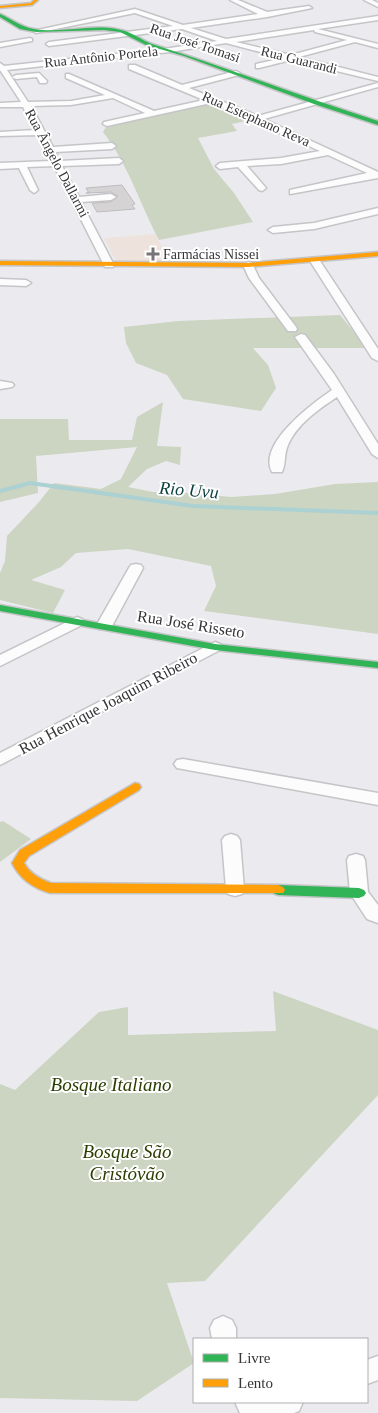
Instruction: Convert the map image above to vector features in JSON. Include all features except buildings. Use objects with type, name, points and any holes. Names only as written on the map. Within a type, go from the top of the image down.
[{"type":"street","points":[[233,0],[278,20]]},
{"type":"street","points":[[367,0],[377,5]]},
{"type":"street","points":[[0,6],[35,2]]},
{"type":"street","points":[[49,44],[268,16],[306,4]]},
{"type":"street","points":[[0,45],[135,11]]},
{"type":"street","name":"Rua Guarandi","points":[[135,11],[224,41],[378,78]]},
{"type":"street","name":"Rua José Tomasi","points":[[0,15],[33,36],[104,29],[129,34],[148,44],[378,123]]},
{"type":"street","points":[[346,15],[361,20]]},
{"type":"street","name":"Rua Antônio Portela","points":[[1,66],[170,50],[378,18]]},
{"type":"street","points":[[294,24],[378,46]]},
{"type":"street","points":[[259,66],[371,37]]},
{"type":"street","name":"Rua Ângelo Dallarmi","points":[[1,66],[26,104],[40,132],[49,141],[50,150],[108,265]]},
{"type":"street","name":"Rua Estephano Reva","points":[[132,67],[184,87],[367,170],[378,172]]},
{"type":"street","points":[[184,87],[236,73]]},
{"type":"street","points":[[8,77],[38,75],[43,81]]},
{"type":"street","points":[[69,76],[154,114]]},
{"type":"street","points":[[257,119],[378,85]]},
{"type":"street","points":[[0,106],[71,103],[113,96]]},
{"type":"street","points":[[107,124],[212,100]]},
{"type":"street","points":[[0,134],[40,132]]},
{"type":"street","points":[[50,150],[112,146]]},
{"type":"street","points":[[220,166],[281,161],[330,152]]},
{"type":"street","points":[[0,166],[119,161]]},
{"type":"street","points":[[22,165],[34,190]]},
{"type":"street","points":[[240,165],[262,188]]},
{"type":"street","points":[[293,192],[378,172]]},
{"type":"street","points":[[76,200],[108,193],[117,207]]},
{"type":"street","points":[[273,230],[321,225],[378,211]]},
{"type":"street","points":[[0,263],[248,265],[315,261],[378,254]]},
{"type":"street","points":[[315,261],[378,358]]},
{"type":"street","points":[[248,265],[254,278],[338,391],[378,454]]},
{"type":"street","points":[[0,282],[26,283]]},
{"type":"street","points":[[277,470],[276,461],[282,442],[300,420],[315,406],[338,391]]},
{"type":"street","points":[[104,626],[136,568]]},
{"type":"street","name":"Rua José Risseto","points":[[0,608],[215,647],[378,665]]},
{"type":"street","points":[[0,661],[77,622]]},
{"type":"street","name":"Rua Henrique Joaquim Ribeiro","points":[[0,760],[215,647]]},
{"type":"street","points":[[183,764],[378,799]]},
{"type":"street","points":[[135,787],[24,853],[18,863],[21,873],[30,880],[50,888],[235,889],[359,893]]},
{"type":"street","points":[[231,840],[235,889]]},
{"type":"street","points":[[356,860],[359,893],[374,914],[378,916]]},
{"type":"street","points":[[265,1413],[288,1403]]},
{"type":"shaded area","points":[[155,234],[170,261],[116,261],[104,238]]},
{"type":"green space","points":[[209,101],[251,120],[232,124],[237,131],[198,138],[214,169],[234,193],[253,222],[159,240],[120,157],[103,132],[107,125]]},
{"type":"green space","points":[[340,315],[367,348],[253,348],[268,365],[276,388],[261,411],[183,399],[167,375],[136,363],[126,343],[124,327],[178,321]]},
{"type":"green space","points":[[163,402],[157,446],[181,447],[180,465],[166,461],[147,469],[128,487],[153,492],[231,497],[275,494],[335,484],[378,482],[378,634],[204,611],[216,586],[211,566],[128,549],[76,553],[61,567],[31,580],[65,590],[53,613],[0,600],[0,573],[5,561],[7,536],[54,483],[101,489],[121,479],[137,447],[36,456],[38,493],[0,502],[0,419],[68,419],[69,440],[132,440],[137,417]]},
{"type":"green space","points":[[3,821],[31,839],[0,862],[0,822]]},
{"type":"green space","name":"Bosque São Cristóvão","points":[[273,991],[378,1030],[378,1095],[205,1281],[167,1283],[193,1364],[137,1401],[0,1398],[0,1084],[15,1090],[99,1012],[128,1007],[128,1035],[276,1031]]},
{"type":"waterway","name":"Rio Uvu","points":[[0,491],[30,483],[193,506],[378,513]]},
{"type":"traffic: fast","points":[[0,15],[22,28],[36,31],[104,29],[121,31],[148,44],[186,55],[316,103],[378,123]]},
{"type":"traffic: fast","points":[[0,608],[215,647],[378,665]]},
{"type":"traffic: fast","points":[[278,890],[359,893]]},
{"type":"traffic: slow","points":[[0,7],[32,4],[36,0]]},
{"type":"traffic: slow","points":[[0,263],[248,265],[378,254]]},
{"type":"traffic: slow","points":[[135,787],[24,853],[18,863],[21,868],[31,879],[50,888],[278,890]]},
{"type":"place","name":"Farmácias Nissei","points":[[153,254]]},
{"type":"park label","name":"Bosque Italiano","points":[[111,1084]]}]
